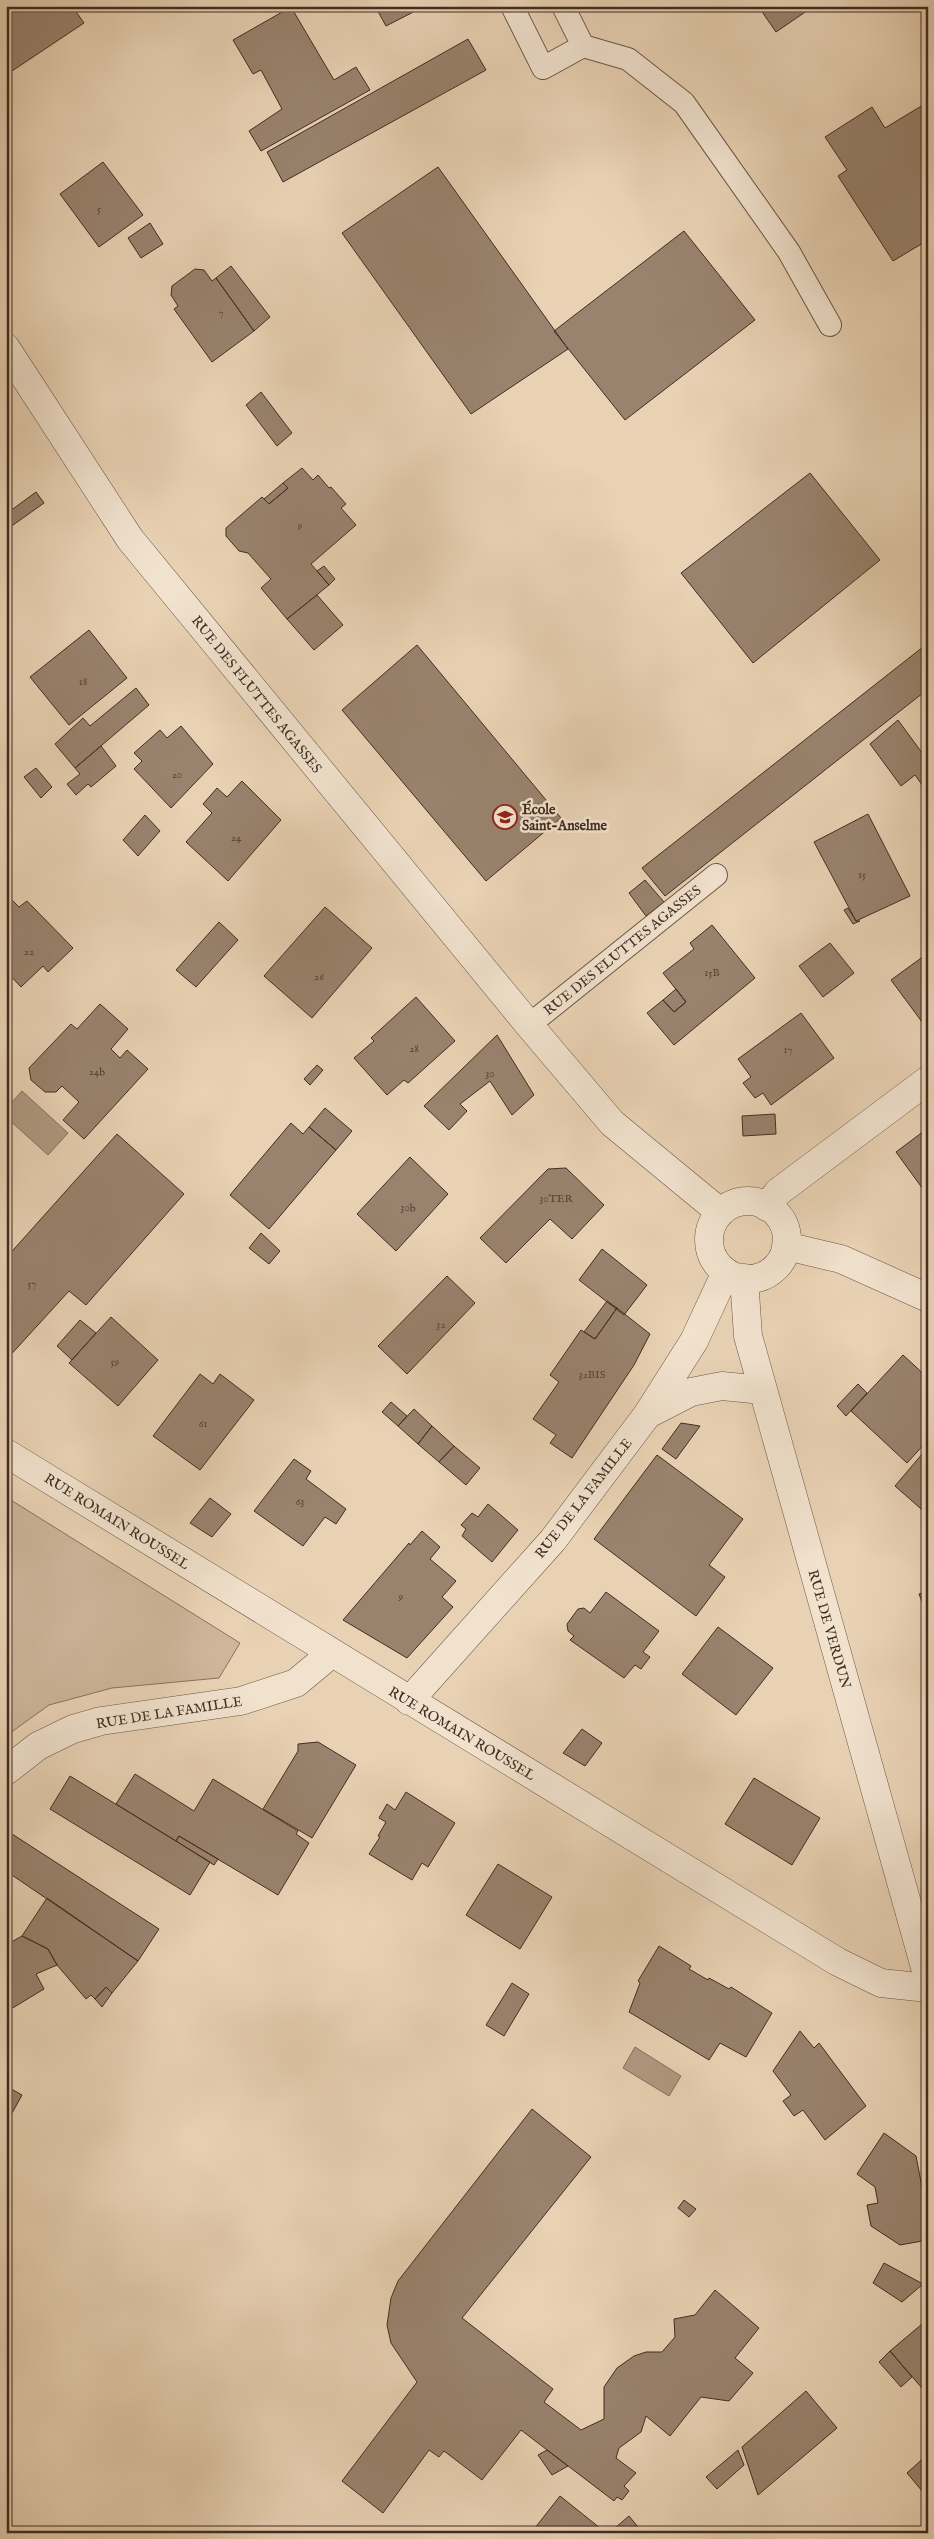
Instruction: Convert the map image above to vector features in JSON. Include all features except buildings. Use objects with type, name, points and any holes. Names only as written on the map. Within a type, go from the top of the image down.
[{"type":"street","name":"RUE DES FLUTTES AGASSES","points":[[6,348],[130,539],[529,1025],[612,1123],[720,1212]]},
{"type":"street","points":[[767,1207],[778,1192],[928,1080]]},
{"type":"street","points":[[751,1201],[767,1207],[774,1211],[782,1222],[786,1234],[786,1246],[782,1259],[763,1276],[735,1275],[711,1252],[709,1239],[711,1226],[720,1212],[738,1202],[751,1201]]},
{"type":"street","points":[[786,1246],[841,1259],[928,1298]]},
{"type":"street","name":"RUE DE VERDUN","points":[[735,1275],[748,1336],[928,1978]]},
{"type":"street","name":"RUE DE LA FAMILLE","points":[[409,1701],[553,1540],[647,1414],[735,1275]]},
{"type":"street","points":[[647,1414],[691,1392],[722,1386],[763,1390]]},
{"type":"street","name":"RUE ROMAIN ROUSSEL","points":[[6,1453],[838,1962],[881,1983],[928,1988]]},
{"type":"street","name":"RUE DE LA FAMILLE","points":[[6,1771],[38,1746],[73,1729],[100,1721],[241,1701],[296,1683],[332,1653]]},
{"type":"lane","points":[[512,6],[543,68],[584,46],[628,58],[684,104],[789,252],[830,325]]},
{"type":"lane","points":[[562,6],[584,46]]},
{"type":"lane","name":"RUE DES FLUTTES AGASSES","points":[[529,1025],[716,875]]},
{"type":"shaded area","points":[[22,1091],[68,1133],[48,1155],[6,1117],[6,1109]]},
{"type":"shaded area","points":[[6,1497],[240,1643],[219,1678],[112,1688],[49,1705],[6,1736]]},
{"type":"shaded area","points":[[635,2047],[681,2076],[669,2096],[623,2068]]},
{"type":"place","name":"École Saint-Anselme","points":[[505,817]]}]
